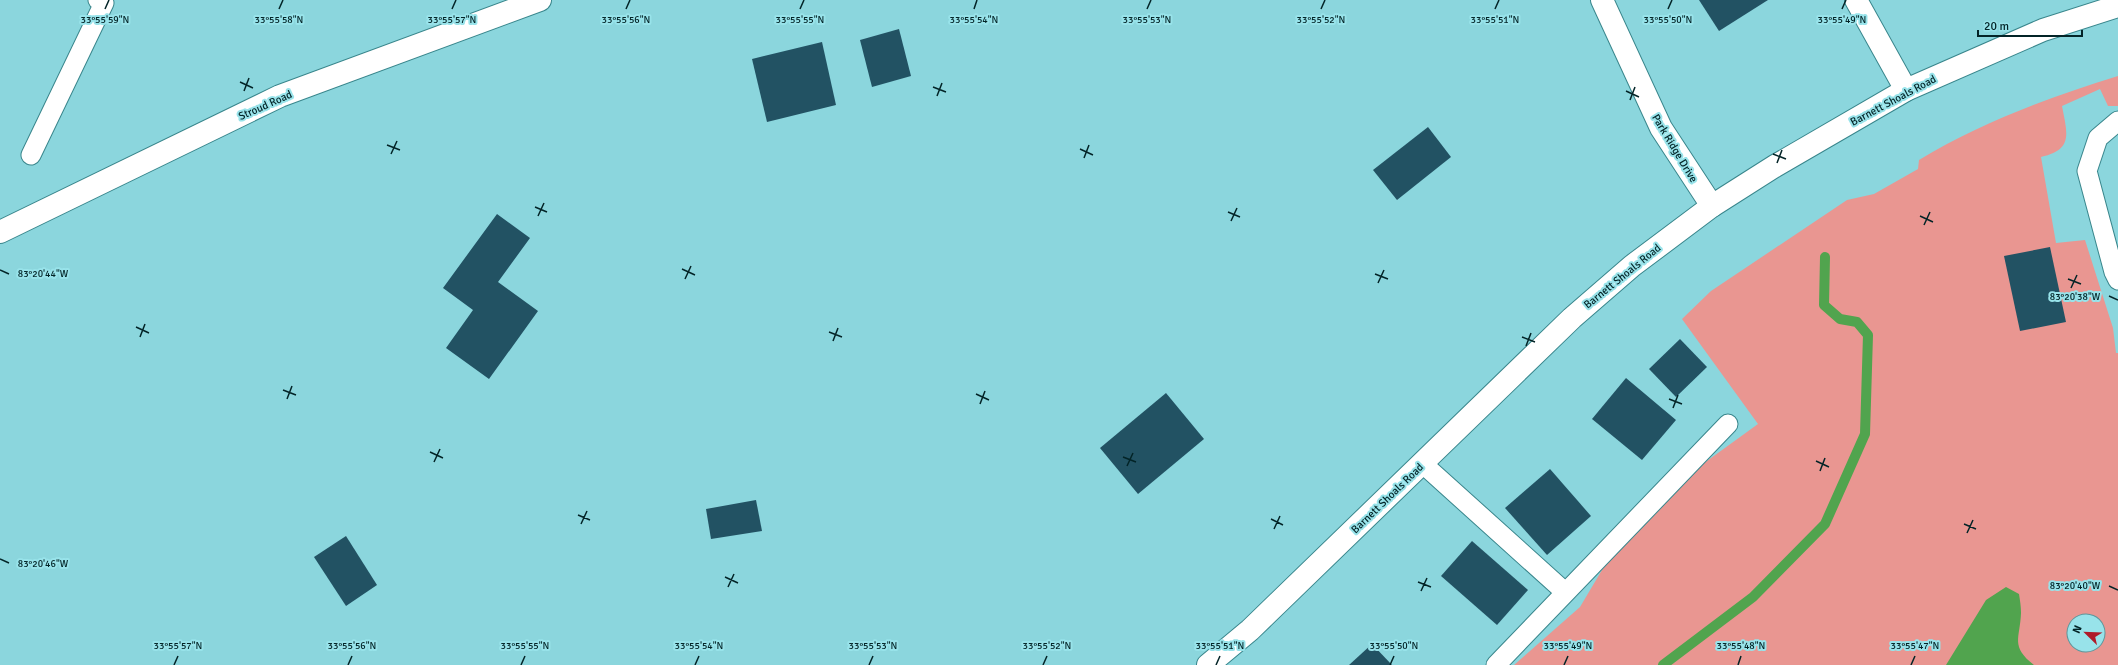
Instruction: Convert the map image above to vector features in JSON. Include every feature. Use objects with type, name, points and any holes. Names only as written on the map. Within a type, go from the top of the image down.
[{"type":"main road","name":"Stroud Road","points":[[0,232],[280,96],[540,0]]},
{"type":"main road","name":"Park Ridge Drive","points":[[1602,0],[1661,128],[1712,206]]},
{"type":"main road","points":[[1856,0],[1906,90]]},
{"type":"main road","name":"Barnett Shoals Road","points":[[1208,665],[1250,630],[1572,318],[1632,266],[1712,206],[1775,166],[1906,90],[2043,30],[2118,6]]},
{"type":"lane","points":[[32,155],[104,3],[98,0]]},
{"type":"lane","points":[[2118,121],[2098,138],[2087,170],[2114,272],[2118,280]]},
{"type":"lane","points":[[1496,665],[1728,424]]},
{"type":"lane","points":[[1423,464],[1565,592]]},
{"type":"shaded area","points":[[2118,76],[2118,106],[2108,106],[2100,89],[2062,106],[2066,139],[2059,150],[2041,157],[2056,243],[2085,240],[2113,328],[2116,353],[2118,353],[2118,665],[1514,665],[1580,607],[1622,540],[1700,466],[1758,424],[1682,319],[1711,291],[1847,200],[1874,194],[1918,169],[1919,160],[1942,147],[1966,134],[2041,102]]},
{"type":"shaded area","points":[[2006,587],[2019,594],[2021,613],[2018,636],[2019,647],[2022,653],[2034,665],[1946,665],[1986,600]]},
{"type":"building","points":[[1699,0],[1768,0],[1719,31]]},
{"type":"building","points":[[899,29],[911,76],[872,87],[860,40]]},
{"type":"building","points":[[822,42],[836,105],[767,122],[752,59]]},
{"type":"building","points":[[1428,127],[1451,157],[1397,200],[1373,170]]},
{"type":"building","points":[[497,214],[530,238],[498,282],[538,311],[489,379],[446,348],[473,310],[443,288]]},
{"type":"building","points":[[2050,247],[2066,322],[2020,331],[2004,256]]},
{"type":"building","points":[[1680,339],[1707,367],[1676,397],[1649,369]]},
{"type":"building","points":[[1626,378],[1676,420],[1642,460],[1592,419]]},
{"type":"building","points":[[1166,393],[1204,439],[1138,494],[1100,448]]},
{"type":"building","points":[[1550,469],[1591,516],[1547,555],[1505,508]]},
{"type":"building","points":[[756,500],[762,531],[711,539],[706,509]]},
{"type":"building","points":[[346,536],[377,585],[346,606],[314,557]]},
{"type":"building","points":[[1472,541],[1528,590],[1497,625],[1441,576]]},
{"type":"building","points":[[1372,644],[1392,665],[1349,665]]},
{"type":"waterway","points":[[1663,665],[1753,597],[1825,524],[1865,434],[1868,335],[1857,322],[1840,319],[1824,305],[1825,257]]}]
